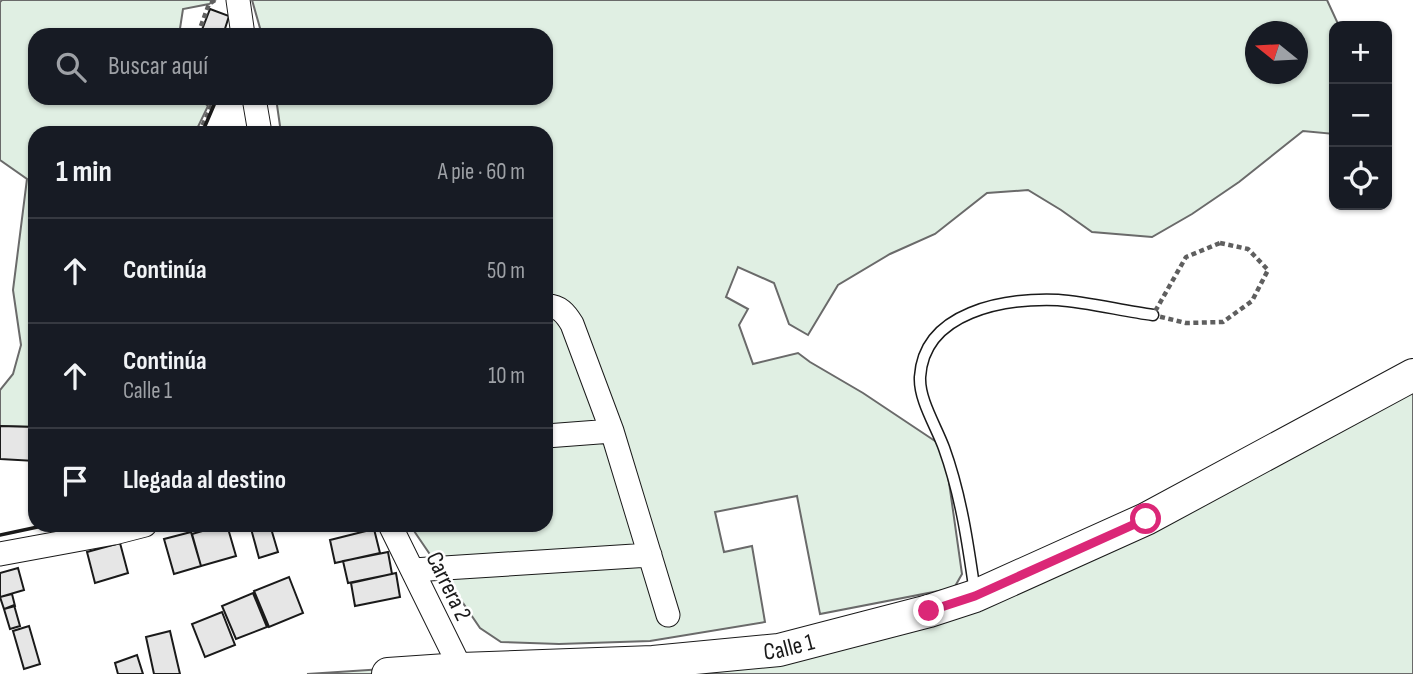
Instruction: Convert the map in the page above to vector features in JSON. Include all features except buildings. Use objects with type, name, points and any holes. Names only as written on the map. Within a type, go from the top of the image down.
[{"type":"main road","name":"Calle 1","points":[[388,674],[653,662],[779,650],[929,611],[975,596],[1146,519],[1413,376]]},
{"type":"street","points":[[238,0],[242,28]]},
{"type":"street","points":[[255,105],[259,126]]},
{"type":"street","points":[[553,307],[565,312],[572,324],[612,431],[668,615]]},
{"type":"street","points":[[553,435],[612,431]]},
{"type":"street","points":[[0,555],[118,532]]},
{"type":"street","name":"Carrera 2","points":[[394,532],[461,669]]},
{"type":"street","points":[[413,570],[649,555]]},
{"type":"lane","points":[[975,596],[965,521],[944,447],[927,409],[920,379],[925,352],[947,325],[980,309],[1021,300],[1060,300],[1153,316]]},
{"type":"path","points":[[200,28],[209,4],[216,0]]},
{"type":"path","points":[[202,126],[212,105]]},
{"type":"path","points":[[1220,243],[1248,249],[1268,270],[1252,301],[1223,322],[1185,323],[1153,316],[1186,257],[1220,243]]},
{"type":"green space","points":[[215,0],[209,4],[183,9],[180,28],[28,28],[28,105],[208,106],[198,126],[28,126],[28,427],[0,426],[0,390],[13,374],[21,345],[13,290],[27,179],[0,160],[0,2]]},
{"type":"green space","points":[[252,0],[1327,0],[1337,21],[1329,21],[1329,134],[1303,131],[1239,182],[1152,237],[1092,232],[1028,190],[987,193],[935,234],[890,254],[838,285],[808,335],[789,324],[774,283],[738,267],[726,297],[748,309],[739,325],[753,364],[798,353],[944,447],[962,574],[954,588],[820,614],[797,496],[715,512],[724,552],[752,546],[765,622],[650,641],[559,644],[501,642],[480,628],[415,532],[553,532],[553,126],[280,126],[277,105],[553,105],[553,28],[260,28]]},
{"type":"green space","points":[[1413,374],[1413,674],[307,674],[461,664],[651,661],[924,610]]},
{"type":"wall","points":[[205,126],[214,105]]},
{"type":"wall","points":[[0,535],[28,529]]},
{"type":"route","points":[[929,611],[975,596],[1146,519]]}]
